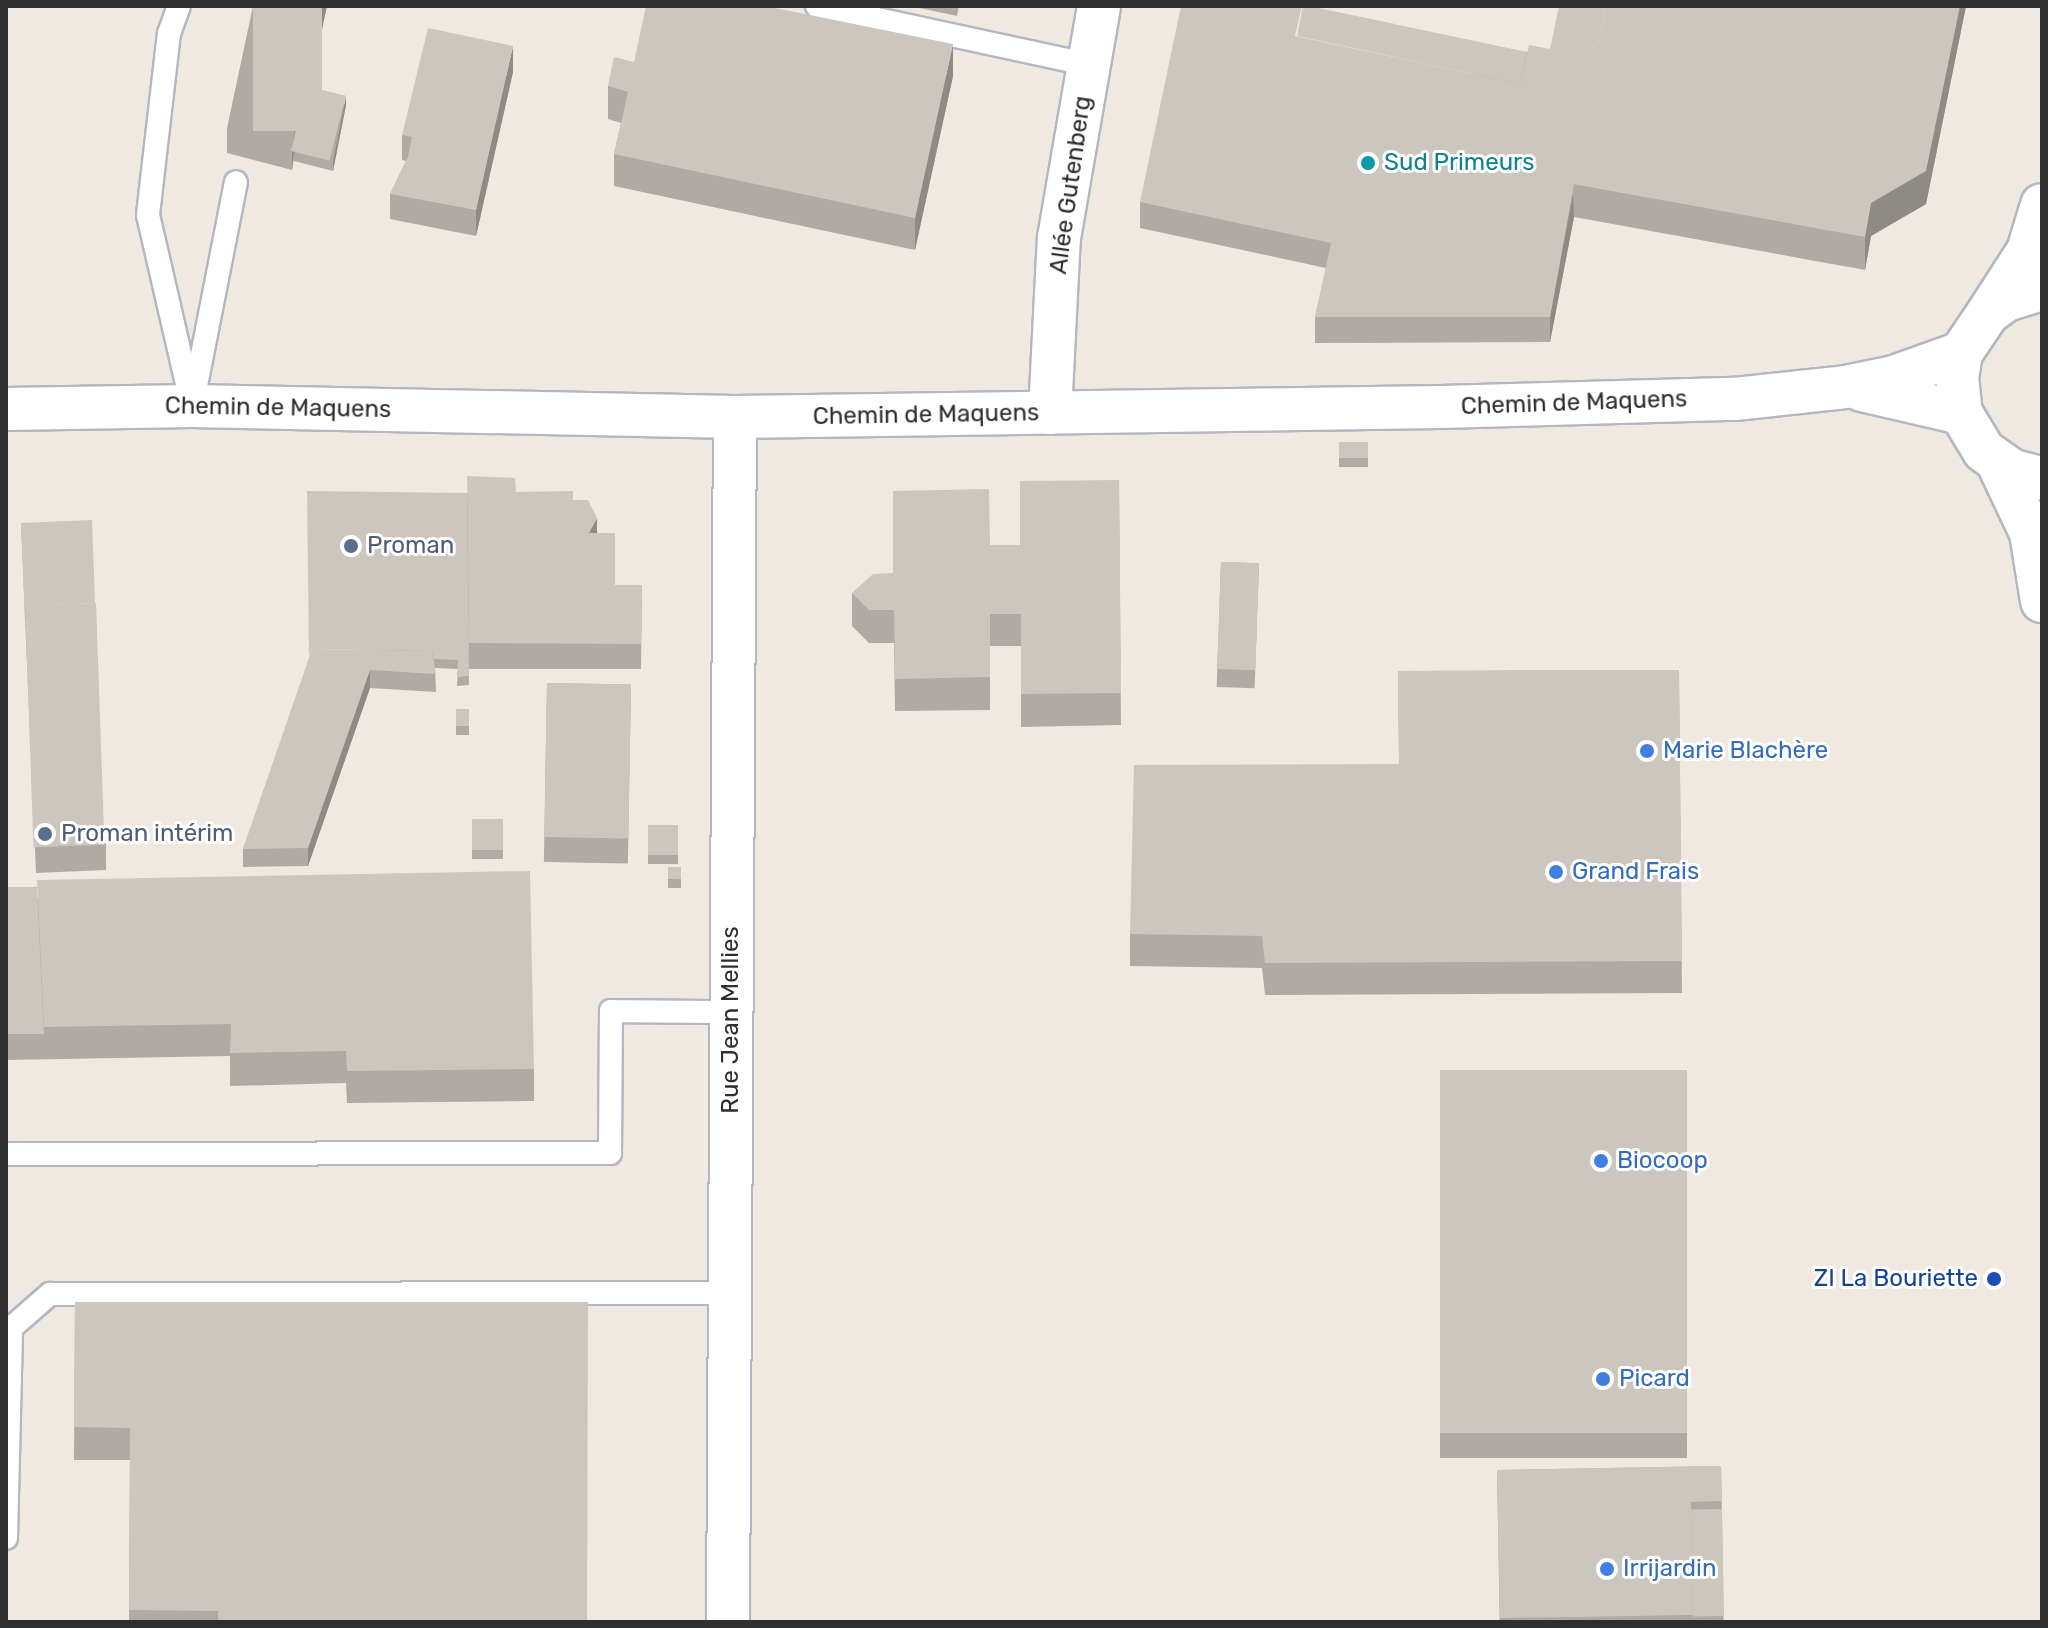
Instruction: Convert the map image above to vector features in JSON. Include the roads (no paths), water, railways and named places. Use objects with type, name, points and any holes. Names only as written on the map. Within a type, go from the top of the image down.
[{"type":"street","name":"Allée Gutenberg","points":[[1050,413],[1059,238],[1099,6]]},
{"type":"street","points":[[2042,205],[2028,251],[1961,353],[1957,377],[1961,413],[1971,433],[1997,461],[2031,533],[2042,601]]},
{"type":"street","points":[[1988,313],[2006,300],[2042,289]]},
{"type":"street","name":"Chemin de Maquens","points":[[6,409],[192,406],[735,417],[1735,399],[1845,387],[1894,377],[1961,353]]},
{"type":"street","name":"Chemin de Maquens","points":[[1845,387],[1961,413]]},
{"type":"street","name":"Rue Jean Mellies","points":[[728,1622],[735,417]]},
{"type":"street","points":[[1997,461],[2042,478]]},
{"type":"lane","points":[[179,6],[169,33],[148,215],[192,406]]},
{"type":"lane","points":[[817,6],[1089,65]]},
{"type":"lane","points":[[192,406],[236,182]]},
{"type":"lane","points":[[6,1154],[610,1153],[611,1011],[731,1012]]},
{"type":"lane","points":[[6,1538],[11,1328],[50,1294],[730,1293]]},
{"type":"place","name":"Sud Primeurs","points":[[1368,163]]},
{"type":"place","name":"Proman","points":[[351,546]]},
{"type":"place","name":"Marie Blachère","points":[[1647,751]]},
{"type":"place","name":"Proman intérim","points":[[45,834]]},
{"type":"place","name":"Grand Frais","points":[[1556,872]]},
{"type":"place","name":"Biocoop","points":[[1601,1161]]},
{"type":"place","name":"ZI La Bouriette","points":[[1994,1279]]},
{"type":"place","name":"Picard","points":[[1603,1379]]},
{"type":"place","name":"Irrijardin","points":[[1607,1569]]}]
